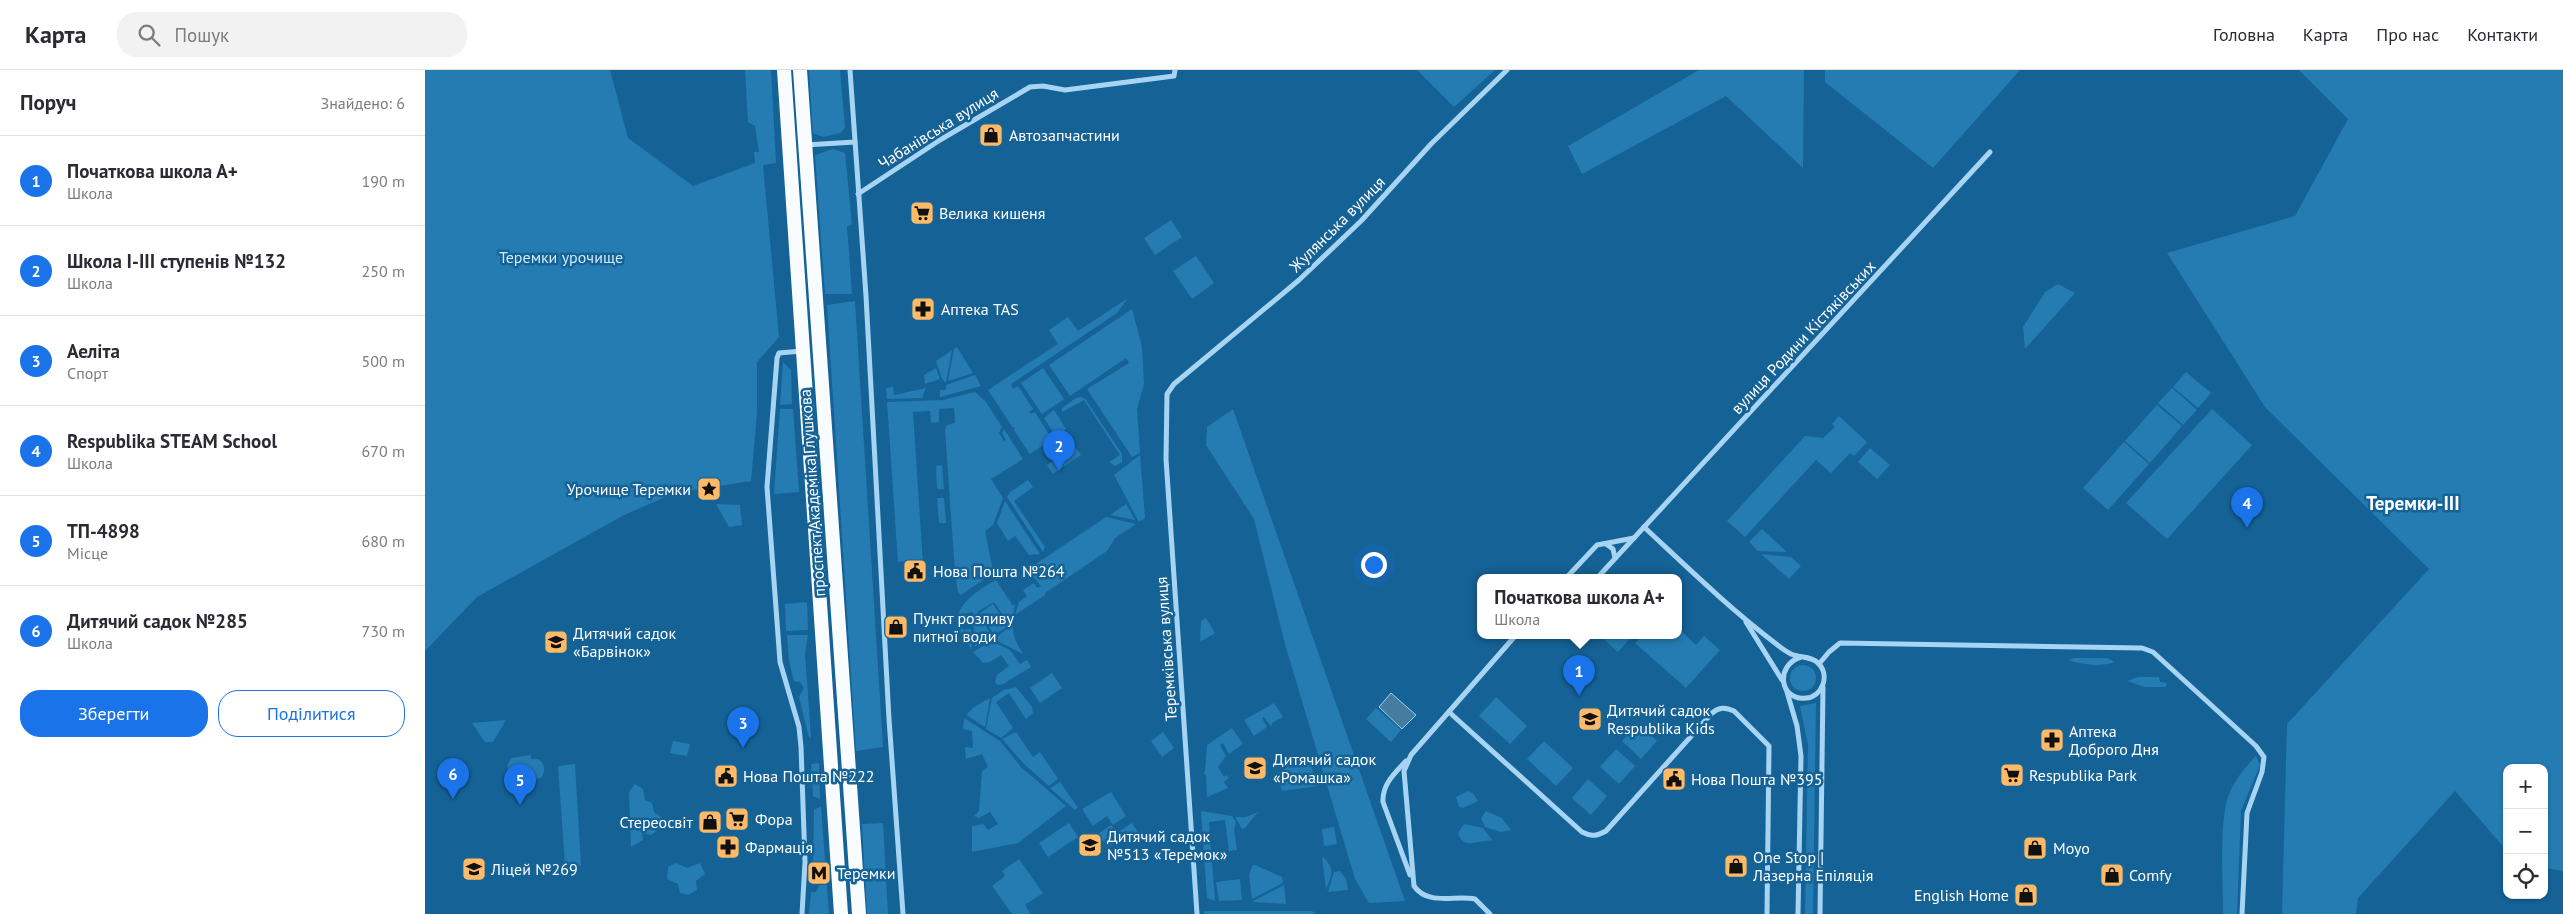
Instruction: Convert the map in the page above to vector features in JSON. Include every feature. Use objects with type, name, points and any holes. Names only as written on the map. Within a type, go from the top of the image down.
[{"type":"highway","name":"проспект Академіка Глушкова","points":[[784,70],[841,914]]},
{"type":"highway","name":"проспект Академіка Глушкова","points":[[800,70],[859,914]]},
{"type":"street","points":[[850,70],[868,323],[888,707],[903,914]]},
{"type":"street","name":"Чабанівська вулиця","points":[[858,194],[940,140],[1030,87],[1043,86],[1065,90],[1174,76],[1175,70]]},
{"type":"street","name":"Жулянська вулиця","points":[[1174,384],[1299,280],[1361,221],[1431,144],[1507,70]]},
{"type":"street","points":[[805,145],[855,142]]},
{"type":"street","name":"вулиця Родини Кістяківських","points":[[1601,574],[1990,152]]},
{"type":"street","points":[[801,914],[805,862],[801,747],[799,727],[780,662],[767,487],[777,358],[779,353],[803,351]]},
{"type":"street","name":"Теремківська вулиця","points":[[1174,384],[1167,394],[1166,459],[1197,914]]},
{"type":"street","points":[[1645,527],[1743,617],[1777,644],[1819,664],[1824,677],[1820,914]]},
{"type":"street","points":[[1570,574],[1601,543],[1634,538]]},
{"type":"street","points":[[1601,543],[1611,546],[1615,552],[1615,559]]},
{"type":"street","points":[[1743,617],[1783,682],[1797,726],[1801,756],[1798,914]]},
{"type":"street","points":[[1490,913],[1475,900],[1430,898],[1419,893],[1412,880],[1385,810],[1383,794],[1387,783],[1513,639]]},
{"type":"street","points":[[1819,664],[1840,643],[2142,648],[2153,652],[2256,746],[2264,757],[2262,772],[2247,813],[2242,914]]},
{"type":"street","points":[[1783,682],[1785,669],[1794,659],[1801,657]]},
{"type":"street","points":[[1786,689],[1797,697],[1807,698],[1816,694],[1823,683]]},
{"type":"street","points":[[1449,712],[1581,831],[1589,836],[1599,836],[1606,831],[1718,708],[1727,708],[1734,711],[1769,746],[1767,914]]},
{"type":"street","points":[[1411,755],[1406,764],[1403,780],[1412,880]]},
{"type":"green space","name":"Теремки урочище","points":[[425,70],[610,70],[628,138],[693,186],[755,163],[754,152],[759,152],[755,126],[748,122],[745,70],[771,70],[776,163],[763,165],[779,337],[757,362],[757,413],[751,481],[675,493],[624,515],[477,597],[425,651]]},
{"type":"green space","points":[[809,70],[840,70],[845,127],[841,133],[823,137],[813,133]]},
{"type":"green space","points":[[1417,70],[1495,70],[1454,107]]},
{"type":"green space","points":[[1699,70],[1804,70],[1803,168],[1726,96],[1582,174],[1568,146]]},
{"type":"green space","points":[[1825,70],[2020,70],[1933,168],[1825,82]]},
{"type":"green space","points":[[2299,70],[2563,70],[2563,871],[2548,869],[2548,764],[2503,764],[2503,846],[2455,791],[2358,898],[2356,914],[2282,914],[2287,724],[2429,569],[2265,407],[2167,253],[2295,216],[2348,119]]},
{"type":"green space","points":[[833,149],[845,153],[852,225],[847,226],[852,294],[825,294],[815,155]]},
{"type":"green space","points":[[1171,220],[1182,237],[1155,255],[1144,238]]},
{"type":"green space","points":[[1196,256],[1214,283],[1192,299],[1173,271]]},
{"type":"green space","points":[[2058,284],[2075,293],[2025,349],[2023,327],[2045,292]]},
{"type":"green space","points":[[1128,298],[1117,313],[1011,384],[1013,389],[1018,386],[1033,409],[1029,412],[1031,414],[1035,412],[1052,439],[1030,454],[1014,430],[1015,427],[1013,428],[988,390],[1058,344],[1049,330],[1068,317],[1078,331]]},
{"type":"green space","points":[[855,301],[883,747],[856,751],[827,305]]},
{"type":"green space","points":[[1132,309],[1142,347],[1144,384],[1137,409],[1140,453],[1132,457],[1087,389],[1129,363],[1126,358],[1070,396],[1049,365]]},
{"type":"green space","points":[[957,347],[973,373],[948,381],[954,349]]},
{"type":"green space","points":[[952,350],[945,382],[942,379],[936,361]]},
{"type":"green space","points":[[783,362],[791,370],[792,404],[780,405]]},
{"type":"green space","points":[[936,368],[940,379],[925,384],[924,375]]},
{"type":"green space","points":[[1043,368],[1064,399],[1042,414],[1021,383]]},
{"type":"green space","points":[[2186,372],[2211,393],[2198,408],[2173,387]]},
{"type":"green space","points":[[975,375],[981,386],[940,397],[940,390],[946,390],[946,385]]},
{"type":"green space","points":[[893,387],[894,395],[926,388],[922,398],[887,399],[886,388]]},
{"type":"green space","points":[[2172,388],[2197,410],[2183,425],[2158,403]]},
{"type":"green space","points":[[975,392],[986,402],[1002,427],[999,433],[1004,441],[1006,440],[1002,433],[1004,429],[1023,459],[991,479],[1003,498],[993,525],[985,531],[993,571],[961,595],[958,592],[955,573],[945,429],[947,425],[955,423],[954,408],[939,409],[939,422],[931,423],[930,411],[913,412],[923,564],[908,565],[907,561],[898,562],[887,402],[943,400]]},
{"type":"green space","points":[[1082,397],[1086,400],[1122,454],[1122,462],[1115,466],[1109,462],[1120,455],[1084,400],[1062,412],[1062,408],[1076,398]]},
{"type":"green space","points":[[2157,405],[2182,426],[2150,463],[2125,441]]},
{"type":"green space","points":[[780,409],[793,409],[799,492],[774,494]]},
{"type":"green space","points":[[1233,409],[1405,901],[1369,903],[1355,879],[1285,644],[1254,519],[1206,445],[1207,427]]},
{"type":"green space","points":[[2212,409],[2252,445],[2167,539],[2126,503]]},
{"type":"green space","points":[[1054,410],[1066,429],[1056,437],[1044,418]]},
{"type":"green space","points":[[1839,416],[1867,442],[1854,456],[1850,453],[1831,473],[1816,460],[1745,537],[1727,521],[1805,436],[1823,438],[1835,427],[1832,424]]},
{"type":"green space","points":[[2124,442],[2149,464],[2108,510],[2083,488]]},
{"type":"green space","points":[[1075,447],[1081,455],[1053,474],[1047,465]]},
{"type":"green space","points":[[1870,448],[1890,465],[1877,479],[1858,462]]},
{"type":"green space","points":[[1140,455],[1145,518],[1139,522],[1114,475]]},
{"type":"green space","points":[[942,465],[944,489],[937,489],[936,466]]},
{"type":"green space","points":[[1028,480],[1033,487],[1014,501],[1045,547],[1043,552],[1007,497],[1010,492]]},
{"type":"green space","points":[[937,498],[944,498],[946,523],[939,523]]},
{"type":"green space","points":[[1005,501],[1040,554],[1029,555],[1015,536],[1008,541],[997,523]]},
{"type":"green space","points":[[716,504],[740,505],[742,525],[729,527]]},
{"type":"green space","points":[[1126,504],[1135,520],[1110,515]]},
{"type":"green space","points":[[1106,517],[1136,524],[1115,538],[1107,551],[1015,615],[1019,602],[1027,596],[1023,590],[1034,583],[1037,588],[1041,586],[1027,570]]},
{"type":"green space","points":[[1762,529],[1787,552],[1758,551],[1749,542]]},
{"type":"green space","points":[[1761,554],[1791,557],[1801,566],[1789,579]]},
{"type":"green space","points":[[996,580],[1013,606],[1015,604],[1013,630],[1023,654],[994,639],[1011,626],[994,602],[977,612],[992,636],[975,647],[973,612],[961,614],[963,630],[971,629],[972,650],[959,630],[957,621],[959,613],[968,599]]},
{"type":"green space","points":[[807,602],[808,630],[786,631],[785,604]]},
{"type":"green space","points":[[993,604],[1008,626],[994,635],[980,613]]},
{"type":"green space","points":[[1206,618],[1215,633],[1200,642],[1201,621]]},
{"type":"green space","points":[[1682,632],[1696,645],[1704,636],[1720,650],[1686,688],[1635,643],[1639,639],[1682,639]]},
{"type":"green space","points":[[787,635],[808,635],[805,653],[811,737],[809,738],[799,697],[804,688],[800,682],[794,681],[789,661]]},
{"type":"green space","points":[[1603,639],[1629,639],[1618,652]]},
{"type":"green space","points":[[991,641],[1010,650],[1020,664],[1027,660],[1031,667],[1003,684],[997,685],[995,682],[997,675],[1009,666],[1001,655],[990,662],[983,663],[973,652]]},
{"type":"green space","points":[[2075,658],[2107,658],[2115,662],[2091,665],[2068,660]]},
{"type":"green space","points":[[1803,665],[1812,669],[1816,678],[1812,687],[1803,691],[1794,687],[1790,678],[1794,669]]},
{"type":"green space","points":[[1052,673],[1062,688],[1040,703],[1030,688]]},
{"type":"green space","points":[[2138,677],[2159,677],[2160,682],[2167,683],[2166,687],[2145,687],[2127,681]]},
{"type":"green space","points":[[1016,687],[1032,707],[1033,713],[1026,719],[1009,693],[996,702],[1013,728],[1001,738],[986,729],[992,698],[1004,690]]},
{"type":"green space","points":[[1496,697],[1527,726],[1510,744],[1479,716]]},
{"type":"green space","points":[[990,698],[985,727],[966,715],[974,707]]},
{"type":"green space","points":[[1274,703],[1283,717],[1272,723],[1271,727],[1264,717],[1262,718],[1267,727],[1254,736],[1244,720]]},
{"type":"green space","points":[[1816,703],[1813,914],[1805,914],[1808,745],[1800,706]]},
{"type":"green space","points":[[1376,708],[1401,730],[1391,742],[1366,719]]},
{"type":"green space","points":[[964,718],[1000,741],[1021,767],[1066,806],[1018,843],[972,852],[972,826],[983,824],[988,830],[998,824],[990,812],[979,818],[974,816],[979,811],[982,771],[988,767],[982,754],[966,759],[965,747],[973,748],[972,731],[963,729]]},
{"type":"green space","points":[[506,720],[493,742],[485,742],[472,723]]},
{"type":"green space","points":[[1638,723],[1657,741],[1641,759],[1622,741]]},
{"type":"green space","points":[[1232,728],[1243,744],[1229,754],[1223,743],[1220,745],[1226,756],[1218,767],[1224,777],[1227,775],[1229,778],[1224,782],[1228,788],[1207,797],[1206,775],[1203,772],[1205,772],[1207,745]]},
{"type":"green space","points":[[1016,732],[1033,757],[1040,752],[1058,779],[1049,786],[1024,764],[1002,739]]},
{"type":"green space","points":[[1163,732],[1174,748],[1162,757],[1151,741]]},
{"type":"green space","points":[[673,741],[690,744],[687,756],[670,753]]},
{"type":"green space","points":[[1544,741],[1573,768],[1556,786],[1527,759]]},
{"type":"green space","points":[[1616,749],[1635,766],[1619,784],[1600,767]]},
{"type":"green space","points":[[531,755],[531,759],[538,759],[544,767],[544,773],[541,778],[523,781],[521,777],[511,775],[507,766],[511,758]]},
{"type":"green space","points":[[1307,755],[1318,786],[1282,791],[1277,773]]},
{"type":"green space","points":[[2256,756],[2260,765],[2241,811],[2237,914],[2223,914],[2222,838],[2225,809],[2233,786]]},
{"type":"green space","points":[[819,763],[820,799],[813,796],[811,764]]},
{"type":"green space","points":[[575,764],[581,866],[565,865],[558,766]]},
{"type":"green space","points":[[1588,779],[1607,796],[1591,815],[1572,798]]},
{"type":"green space","points":[[1060,782],[1078,808],[1075,810],[1050,788]]},
{"type":"green space","points":[[635,784],[643,789],[645,800],[652,803],[654,812],[661,817],[662,827],[651,835],[642,833],[643,840],[631,847],[629,792]]},
{"type":"green space","points":[[1468,791],[1473,793],[1478,801],[1463,808],[1459,807],[1456,797]]},
{"type":"green space","points":[[1111,792],[1126,816],[1113,825],[1107,816],[1093,826],[1082,809]]},
{"type":"green space","points":[[821,806],[829,914],[809,914],[811,892],[816,892],[820,884],[813,876],[814,810]]},
{"type":"green space","points":[[1201,811],[1232,816],[1236,822],[1234,830],[1237,850],[1229,851],[1225,820],[1209,822],[1215,901],[1207,898]]},
{"type":"green space","points":[[1486,811],[1502,818],[1511,830],[1501,832],[1485,827],[1481,818]]},
{"type":"green space","points":[[1258,812],[1242,829],[1235,817],[1246,817]]},
{"type":"green space","points":[[883,823],[888,914],[867,914],[862,824]]},
{"type":"green space","points":[[1069,823],[1078,837],[1048,857],[1039,843]]},
{"type":"green space","points":[[1132,823],[1141,836],[1128,845],[1118,832]]},
{"type":"green space","points":[[1464,824],[1483,828],[1493,841],[1464,842],[1460,839],[1458,833]]},
{"type":"green space","points":[[1111,825],[1120,838],[1108,848],[1098,834]]},
{"type":"green space","points":[[1334,827],[1337,844],[1324,846],[1322,829]]},
{"type":"green space","points":[[1322,856],[1331,868],[1326,890]]},
{"type":"green space","points":[[1019,859],[1043,893],[1025,905],[1029,914],[1012,914],[992,886],[1005,876],[1002,871]]},
{"type":"green space","points":[[676,863],[687,868],[700,863],[705,874],[696,881],[697,890],[688,895],[680,893],[678,884],[667,879],[668,867]]},
{"type":"green space","points":[[1255,865],[1282,877],[1283,883],[1252,899],[1249,875],[1252,866]]},
{"type":"green space","points":[[1340,871],[1346,879],[1348,890],[1328,892],[1334,872]]},
{"type":"green space","points":[[1240,879],[1242,900],[1219,901],[1216,882]]},
{"type":"green space","points":[[1284,885],[1286,904],[1253,902],[1253,901]]},
{"type":"green space","points":[[1204,911],[1312,911],[1316,914],[1204,914]]},
{"type":"shaded area","points":[[1391,693],[1416,715],[1402,729],[1379,707]]},
{"type":"place","name":"Автозапчастини","points":[[991,135]]},
{"type":"place","name":"Велика кишеня","points":[[922,213]]},
{"type":"place","name":"Аптека TAS","points":[[923,309]]},
{"type":"place","name":"Школа І-ІІІ ступенів №132","points":[[1059,471]]},
{"type":"place","name":"Урочище Теремки","points":[[709,489]]},
{"type":"place","name":"Respublika STEAM School","points":[[2247,528]]},
{"type":"place","name":"Нова Пошта №264","points":[[915,571]]},
{"type":"place","name":"Пункт розливу питної води","points":[[896,627]]},
{"type":"place","name":"Дитячий садок «Барвінок»","points":[[556,642]]},
{"type":"place","name":"Початкова школа А+","points":[[1579,696]]},
{"type":"place","name":"Дитячий садок Respublika Kids","points":[[1590,719]]},
{"type":"place","name":"Аптека Доброго Дня","points":[[2052,740]]},
{"type":"place","name":"Аеліта","points":[[743,748]]},
{"type":"place","name":"Дитячий садок «Ромашка»","points":[[1255,768]]},
{"type":"place","name":"Respublika Park","points":[[2012,775]]},
{"type":"place","name":"Нова Пошта №222","points":[[726,776]]},
{"type":"place","name":"Нова Пошта №395","points":[[1674,779]]},
{"type":"place","name":"Дитячий садок №285","points":[[453,799]]},
{"type":"place","name":"ТП-4898","points":[[520,805]]},
{"type":"place","name":"Фора","points":[[737,819]]},
{"type":"place","name":"Стереосвіт","points":[[710,822]]},
{"type":"place","name":"Дитячий садок №513 «Теремок»","points":[[1090,845]]},
{"type":"place","name":"Фармація","points":[[728,847]]},
{"type":"place","name":"Moyo","points":[[2035,848]]},
{"type":"place","name":"One Stop | Лазерна Епіляція","points":[[1736,866]]},
{"type":"place","name":"Ліцей №269","points":[[474,869]]},
{"type":"place","name":"Теремки","points":[[819,873]]},
{"type":"place","name":"Comfy","points":[[2112,875]]},
{"type":"place","name":"English Home","points":[[2026,895]]},
{"type":"district","name":"Теремки-III","points":[[2413,503]]}]
